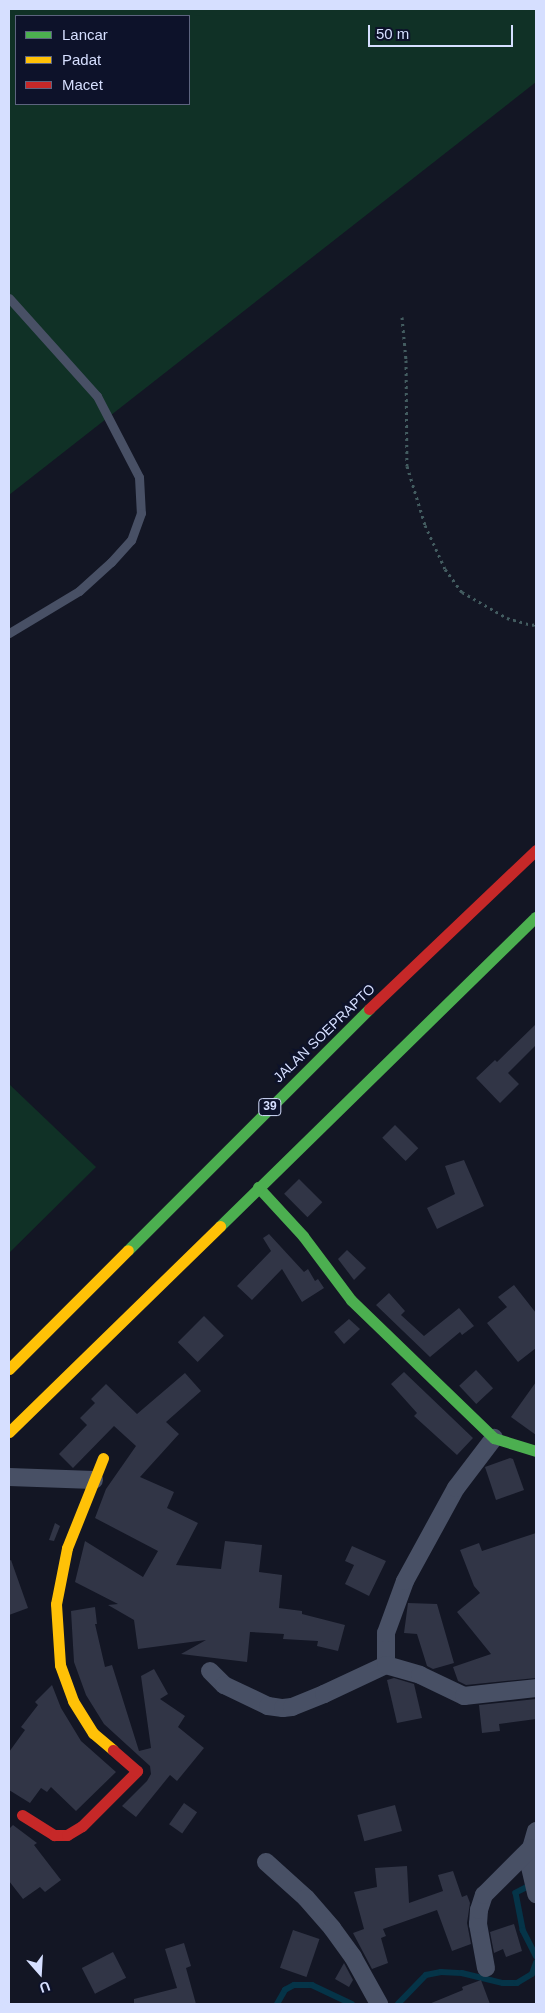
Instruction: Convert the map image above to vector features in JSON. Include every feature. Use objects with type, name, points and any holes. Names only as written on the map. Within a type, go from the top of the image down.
[{"type":"main road","name":"JALAN SOEPRAPTO","points":[[9,1368],[313,1065],[536,850]]},
{"type":"main road","points":[[9,1432],[536,917]]},
{"type":"main road","points":[[258,1187],[303,1236],[351,1300],[494,1438],[536,1451]]},
{"type":"main road","points":[[22,1815],[54,1835],[67,1835],[82,1826],[137,1771],[93,1733],[72,1700],[60,1665],[56,1604],[68,1548],[103,1458]]},
{"type":"street","points":[[386,1665],[386,1633],[405,1581],[456,1488],[494,1438]]},
{"type":"street","points":[[9,1477],[94,1480]]},
{"type":"street","points":[[210,1672],[224,1685],[268,1706],[283,1708],[308,1701],[386,1665],[420,1675],[464,1696],[536,1688]]},
{"type":"street","points":[[536,1831],[531,1848],[530,1866],[536,1892]]},
{"type":"street","points":[[486,1968],[478,1924],[479,1910],[484,1895],[531,1848]]},
{"type":"street","points":[[266,1862],[306,1898],[332,1928],[353,1957],[377,1999]]},
{"type":"lane","points":[[9,298],[97,396],[138,477],[141,513],[131,540],[80,591],[9,633]]},
{"type":"path","points":[[402,317],[406,360],[407,466],[425,525],[445,569],[462,592],[507,618],[532,625],[536,624]]},
{"type":"green space","points":[[9,9],[536,9],[536,82],[9,495]]},
{"type":"green space","points":[[9,1084],[96,1167],[9,1253]]},
{"type":"building","points":[[536,1024],[536,1045],[508,1073],[519,1084],[500,1103],[476,1078],[495,1060],[497,1062]]},
{"type":"building","points":[[395,1125],[418,1148],[406,1161],[382,1138]]},
{"type":"building","points":[[464,1160],[484,1206],[437,1229],[427,1208],[455,1194],[445,1166]]},
{"type":"building","points":[[299,1179],[322,1202],[307,1217],[284,1194]]},
{"type":"building","points":[[269,1234],[304,1272],[308,1269],[315,1281],[318,1279],[324,1288],[302,1302],[282,1269],[252,1300],[237,1286],[271,1251],[263,1238]]},
{"type":"building","points":[[347,1250],[366,1268],[354,1280],[338,1259]]},
{"type":"building","points":[[514,1285],[536,1313],[536,1348],[518,1362],[487,1323],[507,1307],[498,1297]]},
{"type":"building","points":[[389,1293],[405,1311],[401,1315],[424,1336],[459,1308],[474,1326],[462,1335],[460,1332],[430,1357],[376,1305]]},
{"type":"building","points":[[204,1316],[224,1336],[198,1362],[178,1342]]},
{"type":"building","points":[[349,1319],[360,1329],[344,1344],[334,1332]]},
{"type":"building","points":[[476,1370],[493,1388],[476,1404],[459,1386]]},
{"type":"building","points":[[404,1372],[473,1438],[457,1455],[414,1416],[417,1413],[391,1384]]},
{"type":"building","points":[[185,1373],[201,1391],[166,1422],[179,1434],[140,1477],[174,1492],[167,1508],[198,1523],[176,1565],[221,1569],[225,1541],[262,1545],[259,1572],[282,1575],[279,1608],[302,1611],[302,1614],[345,1625],[338,1651],[317,1646],[318,1641],[283,1639],[284,1634],[250,1632],[247,1662],[181,1654],[206,1640],[138,1649],[134,1620],[108,1605],[118,1604],[75,1582],[85,1541],[143,1577],[158,1551],[95,1518],[106,1489],[136,1446],[114,1426],[73,1468],[59,1454],[87,1425],[80,1418],[95,1403],[91,1399],[106,1384],[137,1414]]},
{"type":"building","points":[[536,1382],[536,1435],[511,1417]]},
{"type":"building","points":[[510,1458],[513,1459],[524,1490],[496,1500],[485,1467]]},
{"type":"building","points":[[55,1523],[60,1526],[54,1541],[49,1540]]},
{"type":"building","points":[[536,1533],[536,1678],[466,1685],[458,1681],[453,1667],[491,1654],[457,1612],[480,1593],[474,1586],[460,1550],[479,1543],[482,1551]]},
{"type":"building","points":[[352,1546],[386,1561],[369,1596],[345,1584],[354,1565],[345,1561]]},
{"type":"building","points":[[11,1560],[28,1608],[9,1615],[9,1561]]},
{"type":"building","points":[[408,1603],[437,1604],[454,1663],[433,1669],[427,1666],[417,1634],[404,1633]]},
{"type":"building","points":[[95,1607],[97,1624],[95,1624],[105,1667],[112,1665],[139,1751],[151,1748],[141,1676],[154,1669],[168,1694],[160,1699],[185,1716],[178,1727],[204,1748],[177,1781],[170,1775],[136,1817],[122,1806],[147,1781],[151,1774],[150,1766],[104,1724],[86,1695],[74,1662],[71,1611]]},
{"type":"building","points":[[394,1678],[414,1684],[422,1718],[397,1723],[387,1680]]},
{"type":"building","points":[[52,1685],[61,1708],[81,1741],[116,1772],[76,1811],[51,1787],[47,1792],[41,1788],[30,1803],[9,1790],[9,1752],[25,1730],[21,1727],[38,1705],[35,1702]]},
{"type":"building","points":[[536,1699],[536,1719],[499,1724],[500,1731],[482,1733],[479,1705]]},
{"type":"building","points":[[184,1803],[197,1812],[182,1833],[169,1824]]},
{"type":"building","points":[[395,1805],[402,1831],[364,1841],[357,1815]]},
{"type":"building","points":[[13,1825],[37,1843],[34,1845],[61,1880],[45,1892],[40,1887],[23,1899],[9,1881],[9,1829]]},
{"type":"building","points":[[407,1866],[409,1903],[443,1891],[438,1875],[453,1871],[462,1897],[467,1895],[470,1903],[467,1923],[471,1944],[452,1951],[437,1910],[383,1929],[386,1936],[381,1938],[388,1963],[372,1969],[353,1933],[364,1929],[354,1892],[377,1887],[375,1868]]},
{"type":"building","points":[[514,1924],[522,1951],[506,1957],[503,1949],[494,1953],[490,1932]]},
{"type":"building","points":[[293,1930],[319,1939],[306,1977],[280,1968]]},
{"type":"building","points":[[184,1943],[191,1966],[186,1968],[196,2004],[134,2004],[134,1999],[177,1988],[165,1949]]},
{"type":"building","points":[[113,1952],[126,1978],[95,1994],[82,1968]]},
{"type":"building","points":[[344,1963],[353,1980],[349,1987],[335,1979]]},
{"type":"building","points":[[481,1980],[490,2004],[429,2004],[463,1990],[462,1987]]},
{"type":"waterway","points":[[532,1885],[516,1893],[523,1930],[536,1956]]},
{"type":"waterway","points":[[398,2004],[426,1975],[441,1972],[462,1973],[503,1983],[517,1983],[532,1974],[536,1963]]},
{"type":"waterway","points":[[277,2004],[285,1990],[294,1985],[312,1985],[352,2004]]},
{"type":"traffic: fast","points":[[220,1226],[536,917]]},
{"type":"traffic: fast","points":[[128,1250],[369,1009]]},
{"type":"traffic: fast","points":[[258,1187],[303,1236],[351,1300],[494,1438],[536,1451]]},
{"type":"traffic: slow","points":[[9,1432],[220,1226]]},
{"type":"traffic: slow","points":[[9,1369],[128,1250]]},
{"type":"traffic: slow","points":[[103,1458],[67,1548],[56,1604],[60,1665],[73,1701],[93,1733],[113,1750]]},
{"type":"traffic: jam","points":[[369,1009],[536,850]]},
{"type":"traffic: jam","points":[[22,1815],[54,1835],[67,1835],[82,1826],[137,1771],[113,1750]]}]
